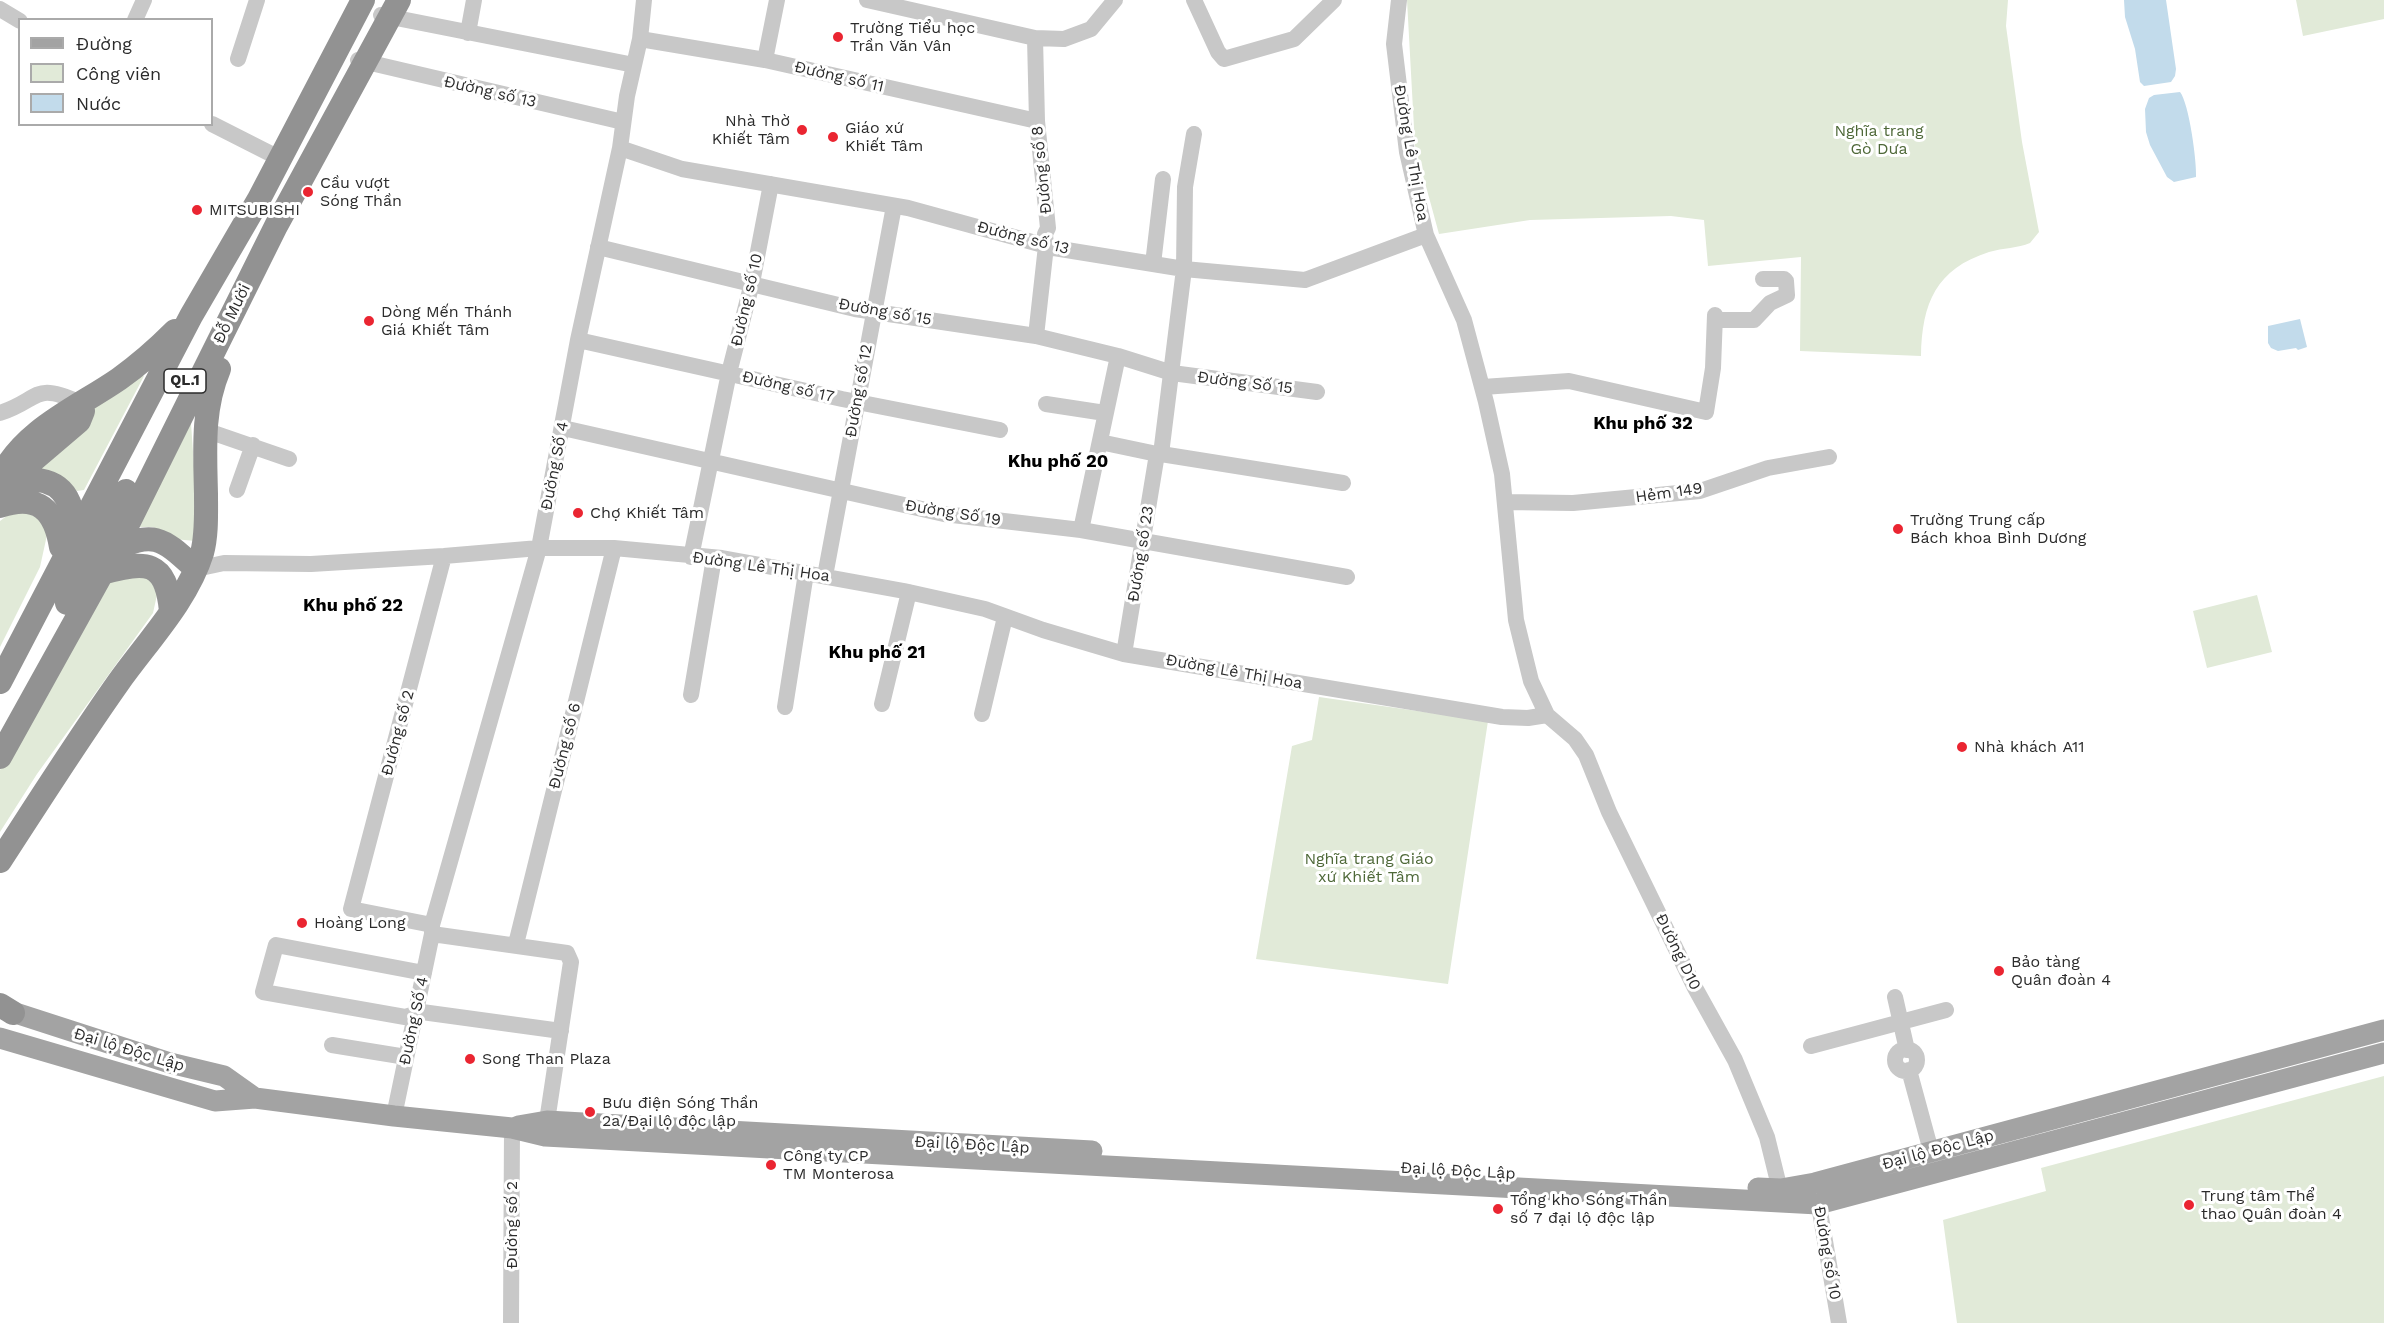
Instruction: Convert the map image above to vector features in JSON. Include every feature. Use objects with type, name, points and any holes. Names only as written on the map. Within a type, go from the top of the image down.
[{"type":"highway","name":"Đỗ Mười","points":[[0,682],[168,338],[273,155],[349,0]]},
{"type":"highway","name":"Đỗ Mười","points":[[0,661],[190,316],[259,199],[273,155],[384,6]]},
{"type":"highway","name":"Đỗ Mười","points":[[0,757],[277,214],[362,62],[384,6]]},
{"type":"highway","name":"Đỗ Mười","points":[[116,548],[277,214]]},
{"type":"highway","points":[[0,861],[117,685],[171,611],[196,569],[202,551],[206,513],[205,430],[209,391],[273,243],[277,214]]},
{"type":"highway","points":[[2,491],[16,451],[49,423],[119,379],[157,350],[190,316]]},
{"type":"highway","points":[[2,491],[30,479],[42,479],[53,484],[65,496],[71,510],[64,547]]},
{"type":"highway","points":[[96,566],[116,548],[133,540],[155,539],[172,547],[196,569]]},
{"type":"highway","name":"Đỗ Mười","points":[[0,727],[96,566]]},
{"type":"highway","points":[[96,566],[146,566],[157,572],[166,581],[171,611]]},
{"type":"main road","name":"Đại lộ Độc Lập","points":[[4,1009],[170,1063],[224,1076],[255,1098]]},
{"type":"main road","name":"Đại lộ Độc Lập","points":[[0,1038],[215,1101],[255,1098],[512,1128],[545,1136],[1781,1196],[1815,1183],[1931,1151],[2384,1030]]},
{"type":"main road","name":"Đại lộ Độc Lập","points":[[512,1128],[547,1121],[1781,1196],[1818,1204],[2384,1053]]},
{"type":"street","points":[[136,18],[144,0]]},
{"type":"street","points":[[238,58],[257,0]]},
{"type":"street","points":[[468,33],[474,0]]},
{"type":"street","name":"Đường Số 4","points":[[394,1116],[432,930],[540,548],[578,340],[620,148],[640,39],[644,0]]},
{"type":"street","points":[[765,60],[777,0]]},
{"type":"street","points":[[867,0],[1035,38],[1064,39],[1091,29],[1115,0]]},
{"type":"street","points":[[1194,0],[1218,52],[1224,59],[1294,39],[1334,0]]},
{"type":"street","name":"Đường Lê Thị Hoa","points":[[196,569],[224,563],[311,564],[540,548],[614,548],[714,558],[825,576],[986,609],[1124,654],[1502,717],[1528,718],[1547,715],[1531,681],[1516,620],[1502,474],[1483,387],[1464,320],[1425,235],[1401,114],[1394,44],[1399,0]]},
{"type":"street","points":[[384,6],[468,33],[634,65]]},
{"type":"street","points":[[0,9],[18,20]]},
{"type":"street","name":"Đường số 8","points":[[1035,38],[1037,121],[1048,228],[1045,234],[1046,246],[1036,336]]},
{"type":"street","name":"Đường số 11","points":[[640,39],[765,60],[1037,121]]},
{"type":"street","name":"Đường số 13","points":[[362,62],[623,122]]},
{"type":"street","points":[[213,125],[273,155]]},
{"type":"street","name":"Đường số 23","points":[[1124,654],[1172,373],[1184,269],[1185,187],[1194,134]]},
{"type":"street","name":"Đường số 13","points":[[620,148],[682,169],[894,206],[1046,246],[1184,269],[1305,280],[1425,235]]},
{"type":"street","points":[[1153,264],[1162,179]]},
{"type":"street","name":"Đường số 10","points":[[691,557],[729,373],[752,283],[771,184]]},
{"type":"street","name":"Đường số 12","points":[[825,576],[894,206]]},
{"type":"street","name":"Đường số 15","points":[[598,247],[874,312],[1036,336],[1118,356],[1172,373]]},
{"type":"street","points":[[1483,387],[1569,381],[1706,412],[1713,368],[1715,318],[1754,320],[1770,303],[1787,295],[1784,279],[1763,279]]},
{"type":"street","name":"Đường số 17","points":[[578,340],[857,402],[1000,430]]},
{"type":"street","points":[[1081,530],[1118,356]]},
{"type":"street","name":"Đường Số 15","points":[[1172,373],[1317,392]]},
{"type":"street","points":[[0,413],[40,392],[59,393],[81,403]]},
{"type":"street","points":[[1046,404],[1105,413]]},
{"type":"street","name":"Đường Số 19","points":[[562,428],[944,514],[1081,530],[1347,577]]},
{"type":"street","points":[[205,430],[290,459]]},
{"type":"street","points":[[1100,442],[1159,454],[1343,483]]},
{"type":"street","points":[[237,490],[253,445]]},
{"type":"street","name":"Hẻm 149","points":[[1504,502],[1573,503],[1700,491],[1768,468],[1829,457]]},
{"type":"street","name":"Đường số 6","points":[[516,944],[614,548]]},
{"type":"street","name":"Đường số 2","points":[[432,930],[351,909],[444,556]]},
{"type":"street","points":[[692,695],[714,558]]},
{"type":"street","points":[[785,707],[806,573]]},
{"type":"street","points":[[882,704],[909,592]]},
{"type":"street","points":[[982,714],[1005,617]]},
{"type":"street","name":"Đường D10","points":[[1547,715],[1575,739],[1586,755],[1609,812],[1694,986],[1735,1060],[1767,1137],[1781,1196]]},
{"type":"street","points":[[432,930],[567,953],[571,962],[547,1121]]},
{"type":"street","points":[[424,973],[276,945],[263,992],[405,1017],[422,1012],[561,1031]]},
{"type":"street","points":[[1895,997],[1907,1050],[1914,1053],[1917,1061],[1909,1071],[1931,1151]]},
{"type":"street","points":[[1811,1046],[1946,1010]]},
{"type":"street","points":[[332,1045],[406,1057]]},
{"type":"street","name":"Đường số 2","points":[[511,1323],[512,1128]]},
{"type":"street","name":"Đường số 10","points":[[1815,1183],[1839,1323]]},
{"type":"green space","name":"Nghĩa trang Gò Dưa","points":[[1407,0],[2008,0],[2006,26],[2022,142],[2039,232],[2030,243],[1989,252],[1971,259],[1944,278],[1929,304],[1922,337],[1921,356],[1800,351],[1801,257],[1708,266],[1704,220],[1671,216],[1530,220],[1439,234],[1415,146]]},
{"type":"green space","points":[[2296,0],[2384,0],[2384,19],[2303,36]]},
{"type":"green space","points":[[141,374],[144,376],[84,490],[77,491],[48,474],[28,466],[89,407]]},
{"type":"green space","points":[[190,409],[198,523],[195,541],[174,539],[153,527],[138,527]]},
{"type":"green space","points":[[22,510],[41,520],[47,535],[40,567],[0,647],[0,521]]},
{"type":"green space","points":[[147,571],[157,595],[153,613],[37,774],[0,832],[0,770],[63,651],[116,573]]},
{"type":"green space","points":[[2257,595],[2272,652],[2207,668],[2193,611]]},
{"type":"green space","name":"Nghĩa trang Giáo xứ Khiết Tâm","points":[[1319,697],[1488,721],[1448,984],[1256,959],[1292,746],[1312,740]]},
{"type":"green space","name":"Trung tâm Thể thao Quân đoàn 4","points":[[2384,1076],[2384,1323],[1957,1323],[1943,1220],[2046,1191],[2041,1168]]},
{"type":"water","points":[[2124,0],[2166,0],[2176,69],[2171,82],[2144,86],[2140,82],[2135,49],[2125,17]]},
{"type":"water","points":[[2180,92],[2194,146],[2196,177],[2174,182],[2167,177],[2150,145],[2146,132],[2145,109],[2149,98],[2154,95]]},
{"type":"water","points":[[2300,319],[2307,347],[2278,351],[2271,348],[2268,343],[2268,326]]},
{"type":"place","name":"Trường Tiểu học Trần Văn Vân","points":[[838,37]]},
{"type":"place","name":"Nhà Thờ Khiết Tâm","points":[[802,130]]},
{"type":"place","name":"Giáo xứ Khiết Tâm","points":[[833,137]]},
{"type":"place","name":"Cầu vượt Sóng Thần","points":[[308,192]]},
{"type":"place","name":"MITSUBISHI","points":[[197,210]]},
{"type":"place","name":"Dòng Mến Thánh Giá Khiết Tâm","points":[[369,321]]},
{"type":"place","name":"Chợ Khiết Tâm","points":[[578,513]]},
{"type":"place","name":"Trường Trung cấp Bách khoa Bình Dương","points":[[1898,529]]},
{"type":"place","name":"Nhà khách A11","points":[[1962,747]]},
{"type":"place","name":"Hoàng Long","points":[[302,923]]},
{"type":"place","name":"Bảo tàng Quân đoàn 4","points":[[1999,971]]},
{"type":"place","name":"Song Than Plaza","points":[[470,1059]]},
{"type":"place","name":"Bưu điện Sóng Thần 2a/Đại lộ độc lập","points":[[590,1112]]},
{"type":"place","name":"Công ty CP TM Monterosa","points":[[771,1165]]},
{"type":"place","name":"Trung tâm Thể thao Quân đoàn 4","points":[[2189,1205]]},
{"type":"place","name":"Tổng kho Sóng Thần số 7 đại lộ độc lập","points":[[1498,1209]]},
{"type":"district","name":"Khu phố 32","points":[[1643,424]]},
{"type":"district","name":"Khu phố 20","points":[[1058,462]]},
{"type":"district","name":"Khu phố 22","points":[[353,606]]},
{"type":"district","name":"Khu phố 21","points":[[877,653]]}]
